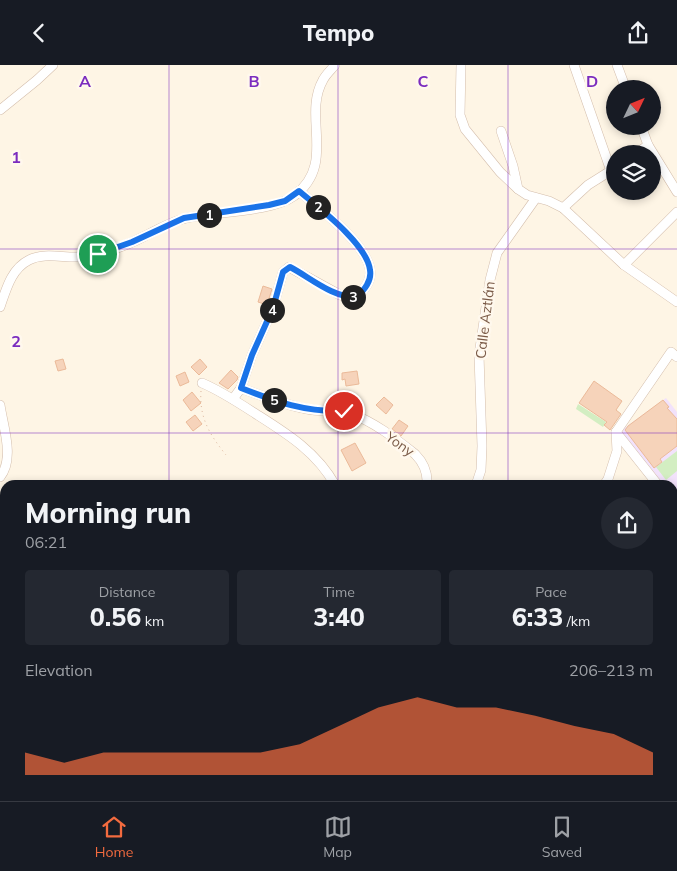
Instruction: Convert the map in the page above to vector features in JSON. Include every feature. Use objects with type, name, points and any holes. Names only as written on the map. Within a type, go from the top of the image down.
[{"type":"street","points":[[0,110],[37,81],[53,65]]},
{"type":"street","points":[[0,307],[9,281],[16,270],[28,260],[39,256],[83,257],[98,254],[132,242],[184,218],[269,205],[285,201],[299,191],[309,179],[317,160],[316,105],[323,80],[335,65]]},
{"type":"street","points":[[461,65],[460,115],[465,129],[500,172],[527,195],[563,208],[624,265],[677,302]]},
{"type":"street","points":[[574,65],[606,150]]},
{"type":"street","points":[[617,65],[623,80]]},
{"type":"street","points":[[501,131],[515,171],[518,189]]},
{"type":"street","points":[[644,135],[648,145]]},
{"type":"street","points":[[661,166],[677,192]]},
{"type":"street","points":[[563,208],[588,185],[606,173]]},
{"type":"street","points":[[233,399],[241,388],[252,355],[273,308],[283,272],[290,267],[347,297],[357,297],[369,281],[371,271],[358,245],[299,191]]},
{"type":"street","name":"Calle Aztlán","points":[[478,480],[481,470],[482,446],[479,355],[490,280],[497,253],[536,198]]},
{"type":"street","points":[[624,265],[677,212]]},
{"type":"street","points":[[607,480],[617,451],[616,432],[674,354]]},
{"type":"street","points":[[202,383],[233,399],[290,436],[310,451],[332,480]]},
{"type":"street","name":"Yony","points":[[241,388],[298,407],[321,412],[344,411],[358,417],[415,453],[421,459],[426,471],[427,480]]},
{"type":"street","points":[[0,405],[7,448],[7,464],[0,477]]},
{"type":"street","points":[[616,432],[654,480]]},
{"type":"path","points":[[202,383],[201,410],[211,437],[226,455]]},
{"type":"shaded area","points":[[666,398],[677,412],[677,480],[658,480],[619,432]]},
{"type":"green space","points":[[578,404],[606,422],[603,427],[576,409]]},
{"type":"green space","points":[[677,451],[677,471],[666,480],[656,467]]},
{"type":"building","points":[[263,286],[272,289],[267,305],[258,302]]},
{"type":"building","points":[[63,359],[66,369],[58,371],[55,361]]},
{"type":"building","points":[[200,359],[207,367],[199,375],[191,367]]},
{"type":"building","points":[[231,370],[238,377],[228,389],[219,383]]},
{"type":"building","points":[[357,371],[359,384],[346,386],[345,379],[342,380],[342,373]]},
{"type":"building","points":[[185,372],[189,382],[180,386],[176,376]]},
{"type":"building","points":[[594,381],[622,401],[616,410],[621,414],[610,430],[604,425],[607,422],[579,403]]},
{"type":"building","points":[[192,392],[201,403],[191,411],[183,400]]},
{"type":"building","points":[[384,397],[393,405],[386,414],[376,405]]},
{"type":"building","points":[[663,400],[669,407],[667,408],[677,419],[677,446],[660,459],[662,462],[654,468],[625,430]]},
{"type":"building","points":[[195,415],[202,424],[193,431],[186,422]]},
{"type":"building","points":[[399,420],[408,426],[401,436],[392,429]]},
{"type":"building","points":[[355,443],[366,463],[352,471],[341,450]]},
{"type":"route","points":[[98,254],[113,250],[184,218],[269,205],[285,201],[299,191],[358,245],[371,271],[369,281],[357,297],[347,297],[290,267],[283,272],[273,308],[252,355],[241,388],[282,403],[306,409],[321,412],[344,411]]}]
